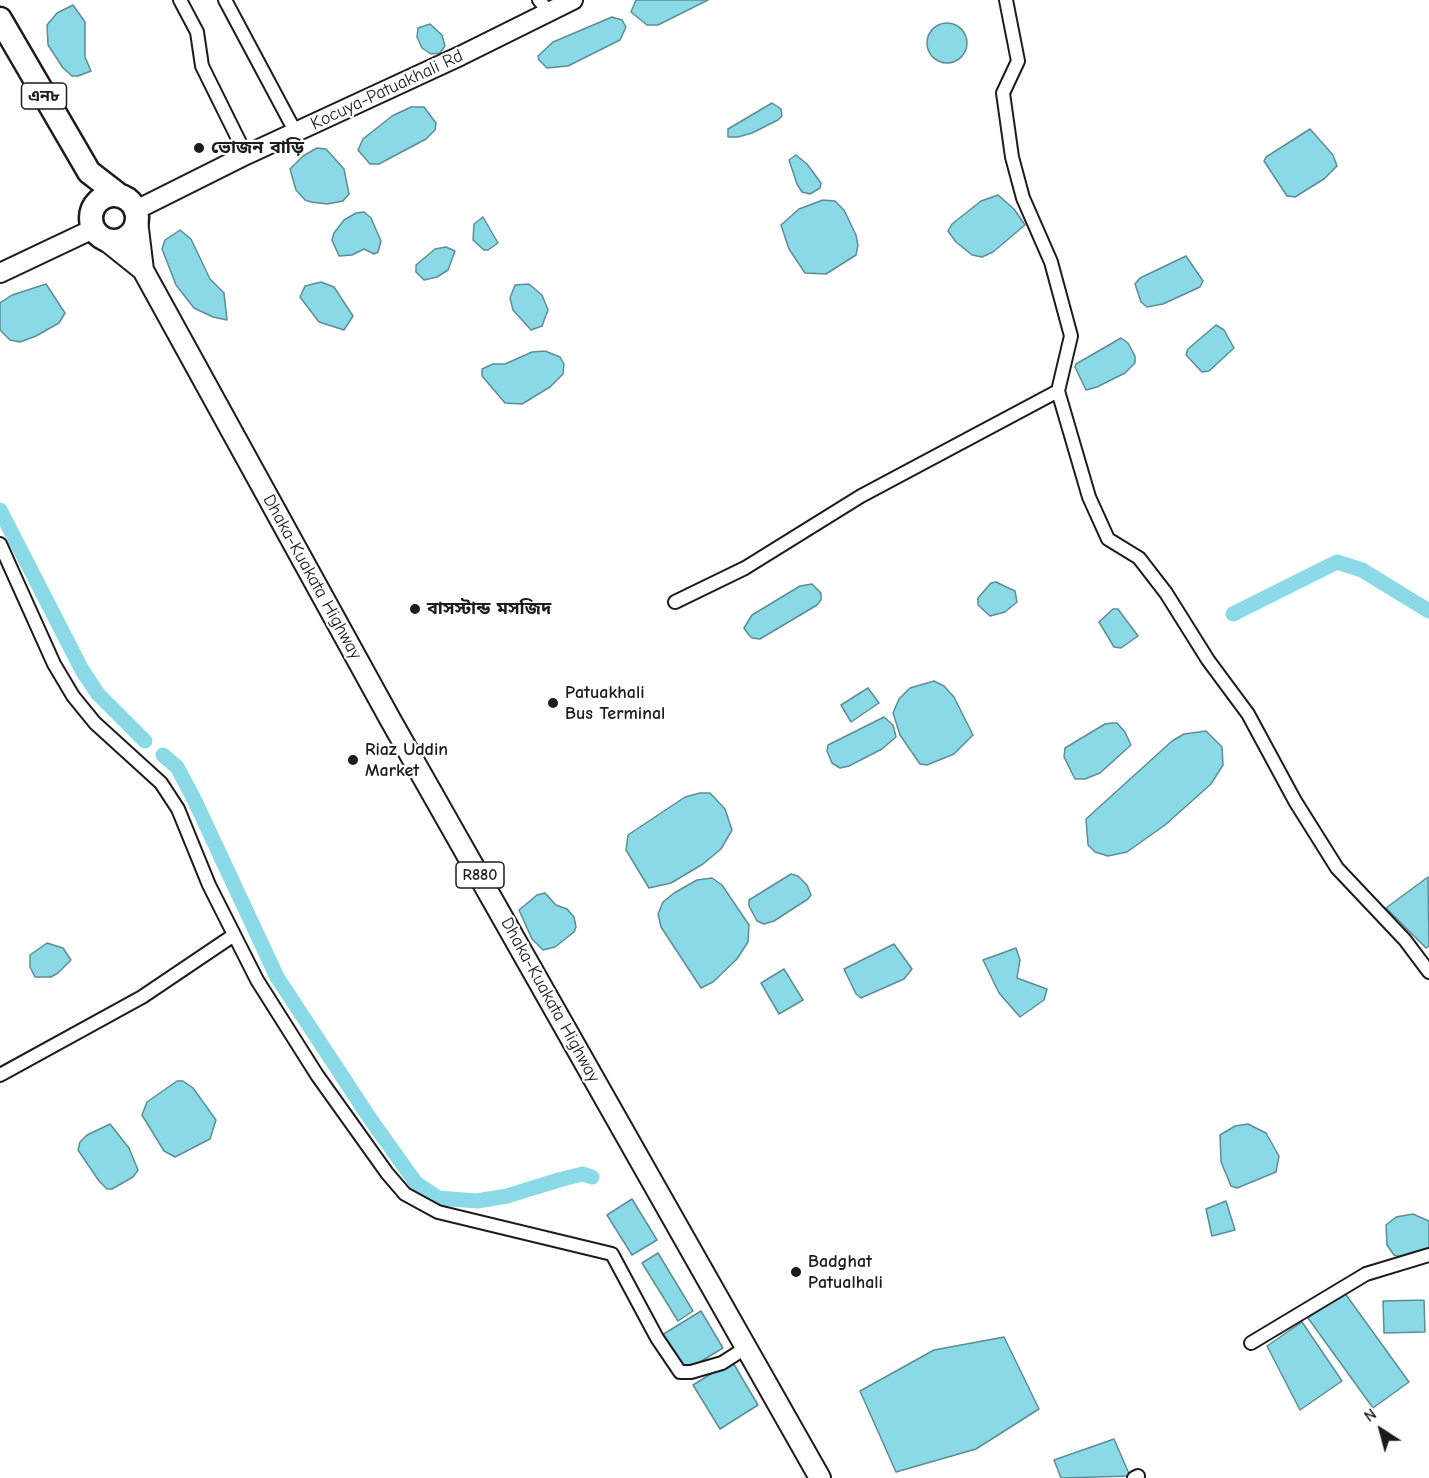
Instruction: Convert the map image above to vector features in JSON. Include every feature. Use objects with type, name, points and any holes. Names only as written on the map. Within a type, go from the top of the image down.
[{"type":"highway","name":"এন৮","points":[[0,19],[89,172],[131,209]]},
{"type":"highway","name":"এন৮","points":[[89,172],[96,226]]},
{"type":"highway","points":[[109,196],[131,209],[133,231],[125,239],[114,241],[96,226],[99,201],[109,196]]},
{"type":"main road","name":"Kocuya-Patuakhali Rd","points":[[131,209],[460,56],[544,6],[573,0]]},
{"type":"main road","points":[[131,209],[143,270]]},
{"type":"main road","points":[[0,273],[96,226],[143,270]]},
{"type":"main road","name":"Dhaka-Kuakata Highway","points":[[143,270],[390,719],[820,1478]]},
{"type":"street","points":[[180,0],[197,32],[202,66],[246,155]]},
{"type":"street","points":[[225,0],[296,133]]},
{"type":"street","points":[[1006,0],[1017,61],[1003,93],[1012,157],[1023,198],[1051,262],[1071,336],[1058,391],[1089,497],[1108,539],[1139,558],[1166,593],[1208,660],[1248,714],[1295,801],[1337,867],[1405,940],[1429,972]]},
{"type":"street","points":[[675,602],[745,567],[861,496],[1058,391]]},
{"type":"street","points":[[0,544],[54,664],[73,696],[95,723],[161,783],[178,809],[209,885],[257,980],[316,1075],[387,1173],[405,1194],[438,1212],[612,1254],[657,1338],[680,1372],[692,1372],[722,1363],[747,1347]]},
{"type":"street","points":[[0,1075],[142,997],[234,935]]},
{"type":"street","points":[[1251,1343],[1366,1274],[1429,1255]]},
{"type":"water","points":[[636,0],[708,0],[658,25],[647,25],[631,12]]},
{"type":"water","points":[[73,5],[85,22],[85,57],[91,71],[78,76],[72,76],[63,68],[48,45],[47,25],[57,13]]},
{"type":"water","points":[[612,17],[622,20],[626,27],[620,40],[568,66],[547,68],[539,60],[538,56],[553,42]]},
{"type":"water","points":[[947,23],[961,29],[967,43],[961,57],[947,63],[933,57],[927,43],[933,29]]},
{"type":"water","points":[[430,24],[442,35],[445,46],[440,53],[431,54],[422,48],[417,37],[418,28]]},
{"type":"water","points":[[772,103],[781,109],[782,116],[778,120],[752,133],[728,137],[728,129]]},
{"type":"water","points":[[411,107],[424,107],[436,123],[435,130],[426,139],[379,164],[370,164],[358,150],[363,139],[392,116]]},
{"type":"water","points":[[1310,129],[1333,155],[1337,166],[1324,179],[1295,197],[1287,196],[1264,161],[1266,157]]},
{"type":"water","points":[[317,148],[326,149],[344,169],[349,194],[343,201],[327,204],[311,202],[305,200],[296,190],[290,169],[303,156]]},
{"type":"water","points":[[796,155],[807,164],[821,183],[820,188],[810,194],[802,192],[797,184],[789,160]]},
{"type":"water","points":[[998,195],[1014,209],[1025,225],[993,252],[982,257],[972,255],[956,242],[948,231],[952,224],[981,201]]},
{"type":"water","points":[[823,200],[835,201],[844,210],[856,235],[858,245],[856,255],[826,274],[805,273],[789,249],[781,225],[799,209]]},
{"type":"water","points":[[364,212],[371,218],[381,241],[378,252],[374,254],[364,249],[352,255],[339,256],[332,240],[334,233],[344,220],[356,213]]},
{"type":"water","points":[[483,217],[498,243],[488,250],[484,250],[473,240],[474,224]]},
{"type":"water","points":[[180,230],[191,239],[210,279],[224,293],[227,320],[213,317],[194,308],[176,285],[162,249],[165,240]]},
{"type":"water","points":[[446,247],[455,251],[448,270],[437,277],[424,280],[416,272],[416,265],[435,249]]},
{"type":"water","points":[[1186,256],[1203,281],[1200,287],[1163,304],[1147,307],[1141,302],[1135,284],[1140,278]]},
{"type":"water","points":[[321,282],[334,287],[353,316],[344,330],[319,322],[300,297],[305,286]]},
{"type":"water","points":[[46,284],[65,313],[59,323],[20,342],[10,340],[0,330],[0,303],[12,295]]},
{"type":"water","points":[[529,284],[542,295],[548,310],[542,326],[531,330],[513,310],[510,298],[515,285]]},
{"type":"water","points":[[1216,325],[1224,330],[1234,348],[1209,371],[1202,372],[1186,355],[1188,349]]},
{"type":"water","points":[[1121,338],[1128,343],[1135,356],[1135,363],[1125,373],[1086,390],[1075,367],[1076,364]]},
{"type":"water","points":[[545,351],[560,357],[564,364],[563,374],[550,387],[522,404],[505,403],[482,376],[482,369],[493,364],[505,364],[532,352]]},
{"type":"water","points":[[996,582],[1015,591],[1017,602],[1005,612],[990,616],[978,605],[978,598],[991,583]]},
{"type":"water","points":[[812,584],[821,593],[821,600],[817,605],[760,639],[752,638],[748,634],[744,628],[752,615],[800,586]]},
{"type":"water","points":[[1113,609],[1118,609],[1138,636],[1121,648],[1114,647],[1099,622]]},
{"type":"water","points":[[934,681],[944,686],[954,697],[973,735],[954,754],[927,765],[920,764],[900,735],[893,713],[899,699],[910,688]]},
{"type":"water","points":[[868,688],[879,703],[851,722],[841,705]]},
{"type":"water","points":[[884,717],[893,725],[896,737],[882,749],[849,766],[840,768],[832,763],[827,751],[828,745]]},
{"type":"water","points":[[1117,723],[1125,732],[1131,745],[1100,773],[1085,779],[1075,779],[1064,757],[1065,748],[1105,724]]},
{"type":"water","points":[[1206,731],[1222,747],[1223,765],[1211,784],[1165,825],[1127,852],[1108,856],[1095,852],[1088,845],[1086,819],[1172,741],[1184,734]]},
{"type":"water","points":[[710,793],[725,809],[732,830],[721,849],[703,864],[671,883],[649,888],[626,850],[628,835],[685,797]]},
{"type":"water","points":[[791,874],[798,876],[807,885],[811,895],[774,921],[764,924],[757,921],[749,906],[749,900]]},
{"type":"water","points":[[1428,877],[1429,946],[1426,948],[1386,908]]},
{"type":"water","points":[[712,878],[722,885],[749,925],[748,942],[737,959],[713,982],[701,988],[661,927],[658,914],[663,902],[674,893],[697,880]]},
{"type":"water","points":[[545,893],[556,905],[567,909],[574,917],[576,927],[574,932],[555,947],[543,950],[532,939],[519,910],[537,895]]},
{"type":"water","points":[[47,943],[63,948],[71,960],[51,977],[35,977],[30,967],[30,955]]},
{"type":"water","points":[[894,944],[912,969],[904,979],[861,998],[856,994],[844,969]]},
{"type":"water","points":[[1016,948],[1020,960],[1017,978],[1047,989],[1044,1000],[1020,1017],[999,993],[983,960]]},
{"type":"water","points":[[784,969],[803,1000],[779,1014],[761,983]]},
{"type":"water","points":[[177,1081],[183,1081],[193,1088],[216,1120],[210,1139],[175,1157],[164,1151],[142,1115],[147,1102]]},
{"type":"water","points":[[110,1124],[129,1148],[138,1170],[133,1177],[112,1189],[107,1189],[78,1150],[80,1142],[87,1135]]},
{"type":"water","points":[[1248,1124],[1266,1133],[1279,1156],[1276,1172],[1237,1188],[1231,1186],[1221,1162],[1220,1135],[1235,1126]]},
{"type":"water","points":[[632,1199],[657,1240],[632,1255],[607,1215]]},
{"type":"water","points":[[1226,1201],[1235,1230],[1212,1236],[1206,1209]]},
{"type":"water","points":[[1413,1214],[1429,1221],[1429,1253],[1404,1258],[1394,1255],[1387,1245],[1386,1225],[1396,1217]]},
{"type":"water","points":[[658,1253],[693,1311],[678,1321],[642,1263]]},
{"type":"water","points":[[1344,1292],[1409,1382],[1373,1408],[1308,1318]]},
{"type":"water","points":[[1424,1300],[1425,1332],[1384,1333],[1383,1301]]},
{"type":"water","points":[[701,1311],[723,1348],[685,1371],[662,1335]]},
{"type":"water","points":[[1302,1322],[1342,1381],[1300,1410],[1267,1346]]},
{"type":"water","points":[[1004,1337],[1039,1409],[976,1449],[896,1472],[860,1391],[934,1350]]},
{"type":"water","points":[[732,1361],[758,1405],[720,1429],[693,1385]]},
{"type":"water","points":[[1114,1439],[1130,1476],[1061,1478],[1054,1460]]},
{"type":"waterway","points":[[0,510],[82,670],[98,694],[145,741]]},
{"type":"waterway","points":[[1233,614],[1337,562],[1362,570],[1429,611]]},
{"type":"waterway","points":[[163,755],[177,767],[194,799],[277,977],[371,1120],[416,1183],[438,1198],[477,1201],[507,1196],[583,1174],[592,1177]]},
{"type":"place","name":"ভোজন বাড়ি","points":[[199,148]]},
{"type":"place","name":"বাসস্টান্ড মসজিদ","points":[[415,609]]},
{"type":"place","name":"Patuakhali Bus Terminal","points":[[553,703]]},
{"type":"place","name":"Riaz Uddin Market","points":[[353,760]]},
{"type":"place","name":"Badghat Patualhali","points":[[796,1272]]}]
